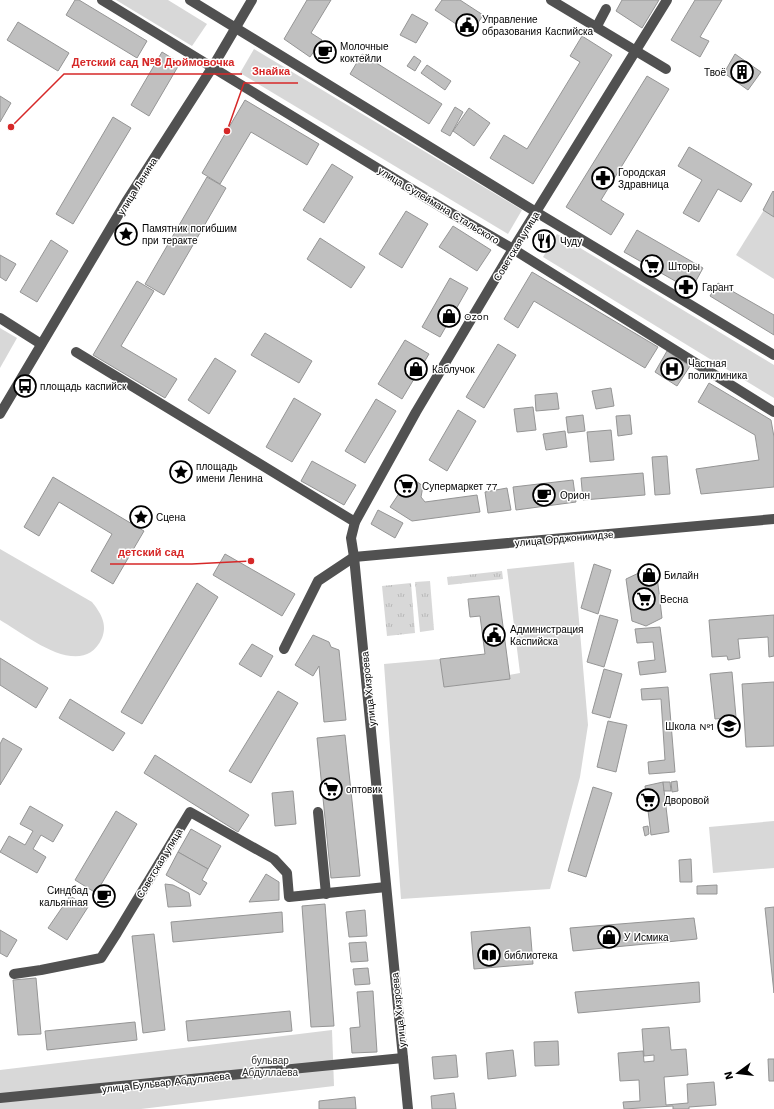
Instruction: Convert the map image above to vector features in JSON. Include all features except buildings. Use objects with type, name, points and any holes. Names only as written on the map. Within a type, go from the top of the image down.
[{"type":"street","name":"улица Сулеймана Стальского","points":[[102,0],[513,249],[774,412]]},
{"type":"street","points":[[190,0],[536,212],[774,355]]},
{"type":"street","name":"улица Ленина","points":[[0,414],[126,202],[212,68],[252,0]]},
{"type":"street","points":[[551,0],[597,26],[666,69]]},
{"type":"street","name":"Советская улица","points":[[370,495],[416,412],[513,249],[667,0]]},
{"type":"street","points":[[597,26],[606,10]]},
{"type":"street","points":[[0,318],[41,344]]},
{"type":"street","points":[[76,352],[355,522]]},
{"type":"street","name":"улица Хизроева","points":[[370,495],[355,522],[351,538],[408,1109]]},
{"type":"street","name":"улица Орджоникидзе","points":[[354,557],[774,519]]},
{"type":"street","points":[[284,649],[318,581],[354,557]]},
{"type":"street","name":"Советская улица","points":[[14,974],[101,958],[190,812],[274,859],[287,873],[289,896],[326,894]]},
{"type":"street","points":[[318,812],[326,894],[386,887]]},
{"type":"street","name":"улица Бульвар Абдуллаева","points":[[0,1098],[403,1058]]},
{"type":"green space","points":[[116,0],[168,0],[207,24],[192,46]]},
{"type":"green space","points":[[254,49],[522,210],[508,234],[240,73]]},
{"type":"green space","points":[[774,194],[774,279],[736,255]]},
{"type":"green space","points":[[557,234],[774,365],[774,398],[543,257]]},
{"type":"green space","points":[[0,328],[17,338],[0,368]]},
{"type":"green space","points":[[0,549],[92,602],[98,610],[104,623],[104,633],[102,638],[93,650],[81,656],[68,656],[38,644],[0,620]]},
{"type":"green space","points":[[574,562],[588,725],[580,777],[550,889],[401,899],[384,664],[440,659],[444,687],[509,679],[509,675],[520,673],[507,569]]},
{"type":"green space","points":[[502,571],[503,579],[448,585],[447,577]]},
{"type":"green space","points":[[430,581],[434,630],[420,632],[415,582]]},
{"type":"green space","points":[[411,583],[415,633],[387,636],[382,586]]},
{"type":"green space","points":[[774,821],[774,868],[713,873],[709,827]]},
{"type":"green space","name":"бульвар Абдуллаева","points":[[332,1030],[334,1086],[141,1109],[0,1109],[0,1070]]},
{"type":"place","name":"Управление образования Каспийска","points":[[467,25]]},
{"type":"place","name":"Молочные коктейли","points":[[325,52]]},
{"type":"place","name":"Твоё","points":[[742,72]]},
{"type":"place","name":"Детский сад №8 Дюймовочка","points":[[11,127]]},
{"type":"place","name":"Знайка","points":[[227,131]]},
{"type":"place","name":"Городская Здравница","points":[[603,178]]},
{"type":"place","name":"Памятник погибшим при теракте","points":[[126,234]]},
{"type":"place","name":"Чуду","points":[[544,241]]},
{"type":"place","name":"Шторы","points":[[652,266]]},
{"type":"place","name":"Гарант","points":[[686,287]]},
{"type":"place","name":"Ozon","points":[[449,316]]},
{"type":"place","name":"Каблучок","points":[[416,369]]},
{"type":"place","name":"Частная поликлиника","points":[[672,369]]},
{"type":"place","name":"площадь каспийск","points":[[25,386]]},
{"type":"place","name":"площадь имени Ленина","points":[[181,472]]},
{"type":"place","name":"Супермаркет 77","points":[[406,486]]},
{"type":"place","name":"Орион","points":[[544,495]]},
{"type":"place","name":"Сцена","points":[[141,517]]},
{"type":"place","name":"детский сад","points":[[251,561]]},
{"type":"place","name":"Билайн","points":[[649,575]]},
{"type":"place","name":"Весна","points":[[644,599]]},
{"type":"place","name":"Администрация Каспийска","points":[[494,635]]},
{"type":"place","name":"Школа №1","points":[[729,726]]},
{"type":"place","name":"оптовик","points":[[331,789]]},
{"type":"place","name":"Дворовой","points":[[648,800]]},
{"type":"place","name":"Синдбад кальянная","points":[[104,896]]},
{"type":"place","name":"У Исмика","points":[[609,937]]},
{"type":"place","name":"библиотека","points":[[489,955]]}]
